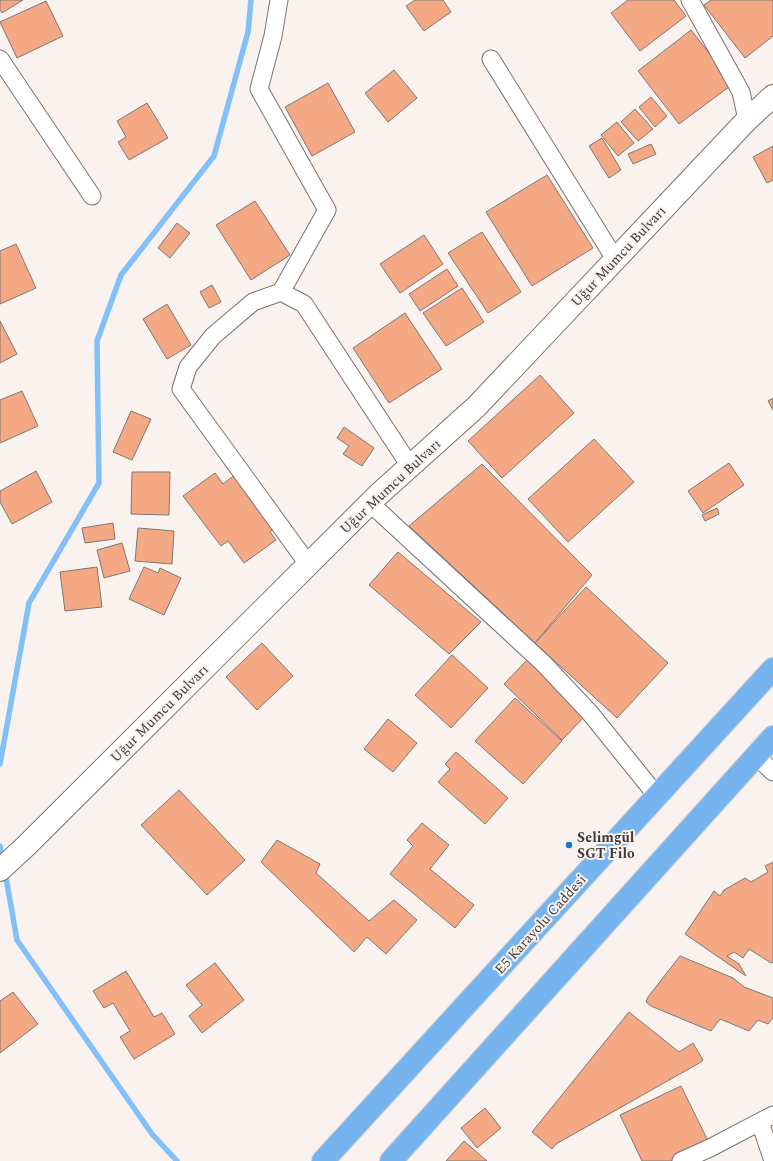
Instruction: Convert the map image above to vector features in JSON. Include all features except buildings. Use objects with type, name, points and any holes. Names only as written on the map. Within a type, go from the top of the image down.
[{"type":"highway","name":"E5 Karayolu Caddesi","points":[[323,1161],[773,669]]},
{"type":"highway","points":[[391,1161],[773,736]]},
{"type":"street","points":[[279,0],[274,36],[259,89],[327,210],[281,292],[253,302],[213,336],[188,367],[181,388],[308,564]]},
{"type":"street","points":[[690,0],[741,92],[747,120]]},
{"type":"street","points":[[0,59],[92,196]]},
{"type":"street","points":[[491,59],[615,259]]},
{"type":"street","name":"Uğur Mumcu Bulvarı","points":[[0,870],[26,846],[370,503],[476,408],[747,120],[773,96]]},
{"type":"street","points":[[281,292],[304,304],[410,466]]},
{"type":"street","points":[[370,503],[544,664],[590,713],[657,796]]},
{"type":"street","points":[[756,756],[773,772]]},
{"type":"street","points":[[681,1161],[710,1148],[767,1118],[773,1161]]},
{"type":"waterway","points":[[0,764],[29,603],[99,483],[97,341],[121,275],[214,156],[248,32],[251,0]]},
{"type":"waterway","points":[[0,846],[2,860]]},
{"type":"waterway","points":[[5,872],[17,940],[152,1134],[177,1161]]},
{"type":"place","name":"Selimgül SGT Filo","points":[[569,845]]}]
